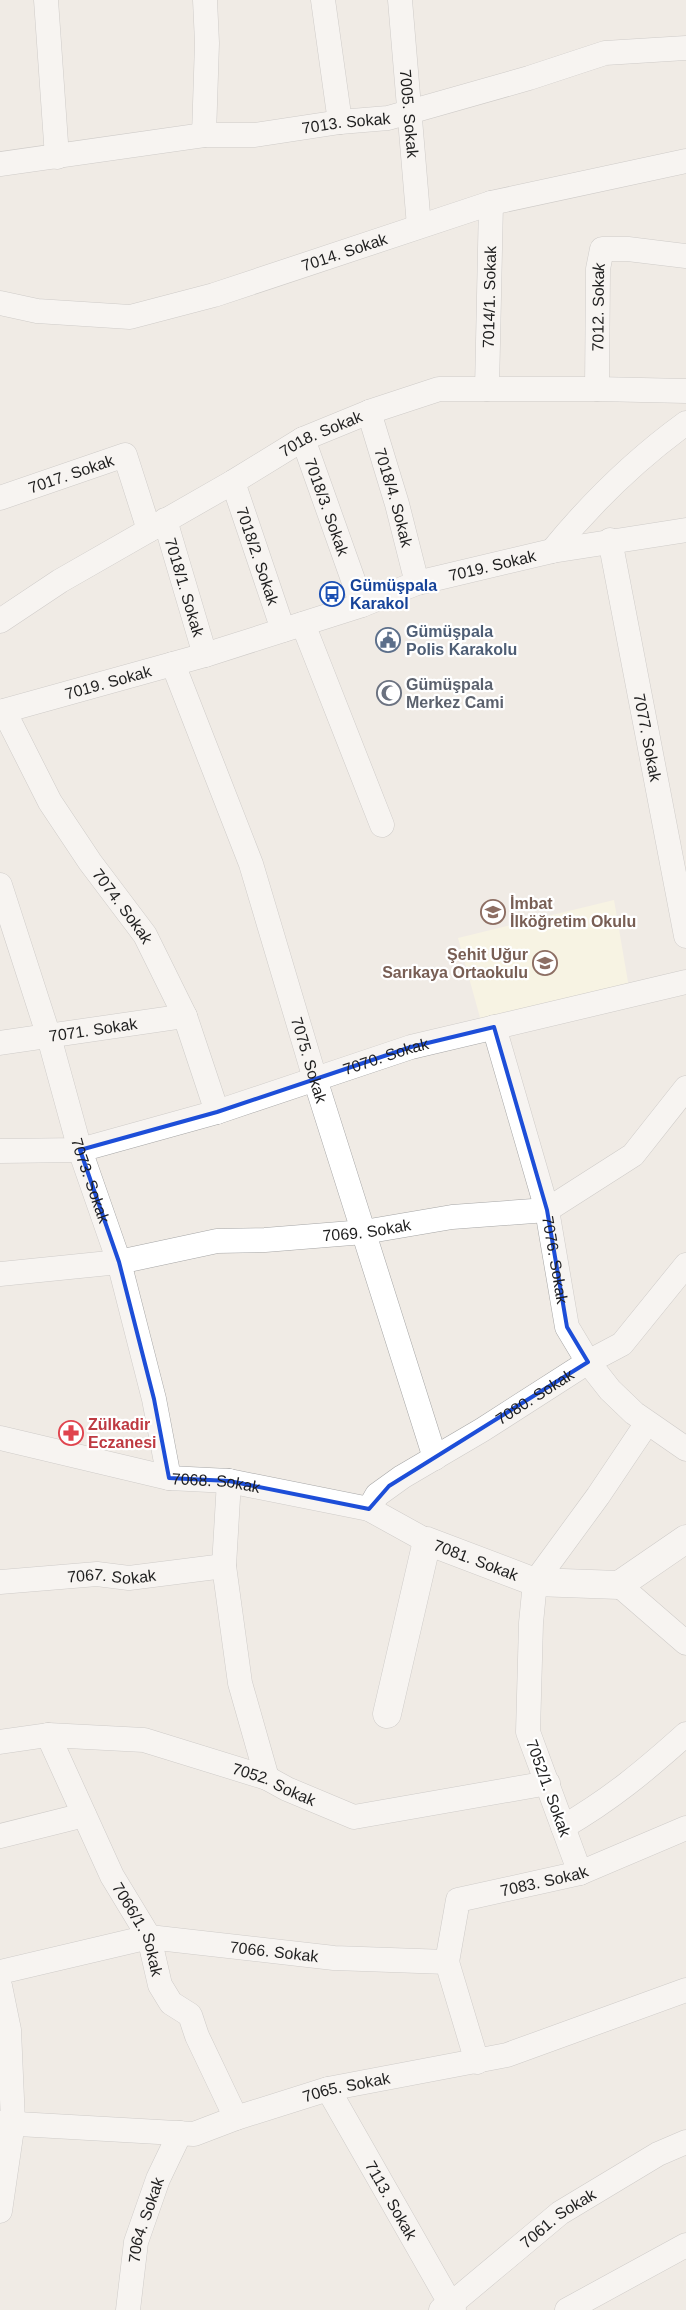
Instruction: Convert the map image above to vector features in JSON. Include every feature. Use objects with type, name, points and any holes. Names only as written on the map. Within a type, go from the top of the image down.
[{"type":"street","points":[[46,0],[57,157]]},
{"type":"street","points":[[204,135],[207,43],[205,0]]},
{"type":"street","points":[[323,0],[340,122]]},
{"type":"street","name":"7005. Sokak","points":[[400,0],[419,226]]},
{"type":"street","name":"7013. Sokak","points":[[0,164],[204,135],[255,136],[340,122],[388,118],[529,78],[605,53],[686,48]]},
{"type":"street","name":"7014. Sokak","points":[[0,303],[37,311],[130,317],[214,295],[491,203],[686,161]]},
{"type":"street","name":"7014/1. Sokak","points":[[487,388],[491,203]]},
{"type":"street","name":"7012. Sokak","points":[[597,389],[598,268],[602,249],[628,249],[686,256]]},
{"type":"street","name":"7018. Sokak","points":[[0,621],[60,581],[233,482],[303,439],[369,412],[439,389],[686,391]]},
{"type":"street","name":"7018/4. Sokak","points":[[369,412],[397,504],[417,583]]},
{"type":"street","points":[[552,550],[584,512],[625,472],[686,423]]},
{"type":"street","name":"7018/3. Sokak","points":[[303,439],[362,604]]},
{"type":"street","name":"7017. Sokak","points":[[0,498],[125,455],[157,525]]},
{"type":"street","name":"7018/2. Sokak","points":[[233,482],[293,627]]},
{"type":"street","name":"7018/1. Sokak","points":[[157,525],[204,655]]},
{"type":"street","name":"7019. Sokak","points":[[2,711],[204,655],[362,604],[417,583],[552,550],[686,530]]},
{"type":"street","name":"7077. Sokak","points":[[610,540],[686,936]]},
{"type":"street","points":[[293,627],[382,825]]},
{"type":"street","name":"7075. Sokak","points":[[173,664],[252,864],[315,1079],[435,1458]]},
{"type":"street","name":"7074. Sokak","points":[[2,711],[50,802],[90,862],[145,935],[185,1016],[217,1112]]},
{"type":"street","name":"7073. Sokak","points":[[2,899],[49,1037],[80,1150],[119,1262],[154,1399],[169,1478]]},
{"type":"street","name":"7070. Sokak","points":[[0,1151],[80,1150],[217,1112],[411,1047],[686,982]]},
{"type":"street","name":"7071. Sokak","points":[[0,1043],[185,1016]]},
{"type":"street","name":"7076. Sokak","points":[[494,1027],[547,1210],[567,1326],[588,1362],[610,1390],[648,1423],[686,1449]]},
{"type":"street","name":"7069. Sokak","points":[[0,1274],[119,1262],[202,1243],[364,1232],[452,1217],[547,1210],[633,1155],[686,1088]]},
{"type":"street","name":"7080. Sokak","points":[[369,1509],[377,1495],[389,1486],[482,1430],[588,1362],[622,1344],[686,1265]]},
{"type":"street","points":[[535,1582],[598,1496],[648,1423]]},
{"type":"street","name":"7068. Sokak","points":[[0,1438],[169,1478],[229,1481],[369,1509],[427,1541]]},
{"type":"street","points":[[229,1481],[224,1566],[240,1683],[267,1778]]},
{"type":"street","points":[[686,1539],[619,1585],[686,1643]]},
{"type":"street","name":"7081. Sokak","points":[[387,1714],[427,1541],[535,1582],[619,1585]]},
{"type":"street","name":"7067. Sokak","points":[[0,1582],[97,1574],[129,1578],[224,1566]]},
{"type":"street","name":"7052/1. Sokak","points":[[535,1582],[531,1623],[528,1732],[580,1873]]},
{"type":"street","points":[[564,1828],[638,1778],[686,1734]]},
{"type":"street","name":"7052. Sokak","points":[[0,1742],[48,1735],[144,1740],[267,1778],[287,1789],[354,1817],[548,1783]]},
{"type":"street","name":"7066/1. Sokak","points":[[48,1735],[112,1876],[149,1937],[160,1985],[171,2003],[190,2015],[197,2036],[236,2118]]},
{"type":"street","points":[[0,1836],[84,1815]]},
{"type":"street","name":"7083. Sokak","points":[[447,1962],[458,1900],[580,1873],[686,1828]]},
{"type":"street","name":"7066. Sokak","points":[[0,1972],[149,1937],[334,1958],[447,1962]]},
{"type":"street","points":[[447,1962],[477,2062]]},
{"type":"street","points":[[0,1986],[9,2030],[6,2122],[0,2211]]},
{"type":"street","name":"7065. Sokak","points":[[6,2122],[194,2134],[236,2118],[328,2089],[477,2062],[507,2054],[686,1990]]},
{"type":"street","name":"7113. Sokak","points":[[328,2089],[448,2308]]},
{"type":"street","name":"7064. Sokak","points":[[128,2310],[136,2242],[158,2179],[180,2133]]},
{"type":"street","name":"7061. Sokak","points":[[448,2308],[560,2214],[658,2154],[686,2142]]},
{"type":"street","points":[[567,2310],[686,2245]]},
{"type":"highlighted area","points":[[494,1027],[547,1210],[567,1327],[588,1362],[389,1486],[369,1509],[229,1481],[169,1478],[154,1399],[119,1262],[80,1150],[217,1112],[411,1047]]},
{"type":"shaded area","name":"Şehit Uğur Sarıkaya Ortaokulu","points":[[614,900],[629,988],[481,1021],[458,938]]},
{"type":"place","name":"Gümüşpala Karakol","points":[[332,594]]},
{"type":"place","name":"Gümüşpala Polis Karakolu","points":[[388,640]]},
{"type":"place","name":"Gümüşpala Merkez Cami","points":[[389,693]]},
{"type":"place","name":"İmbat İlköğretim Okulu","points":[[493,912]]},
{"type":"place","name":"Şehit Uğur Sarıkaya Ortaokulu","points":[[545,963]]},
{"type":"place","name":"Zülkadir Eczanesi","points":[[71,1433]]}]
